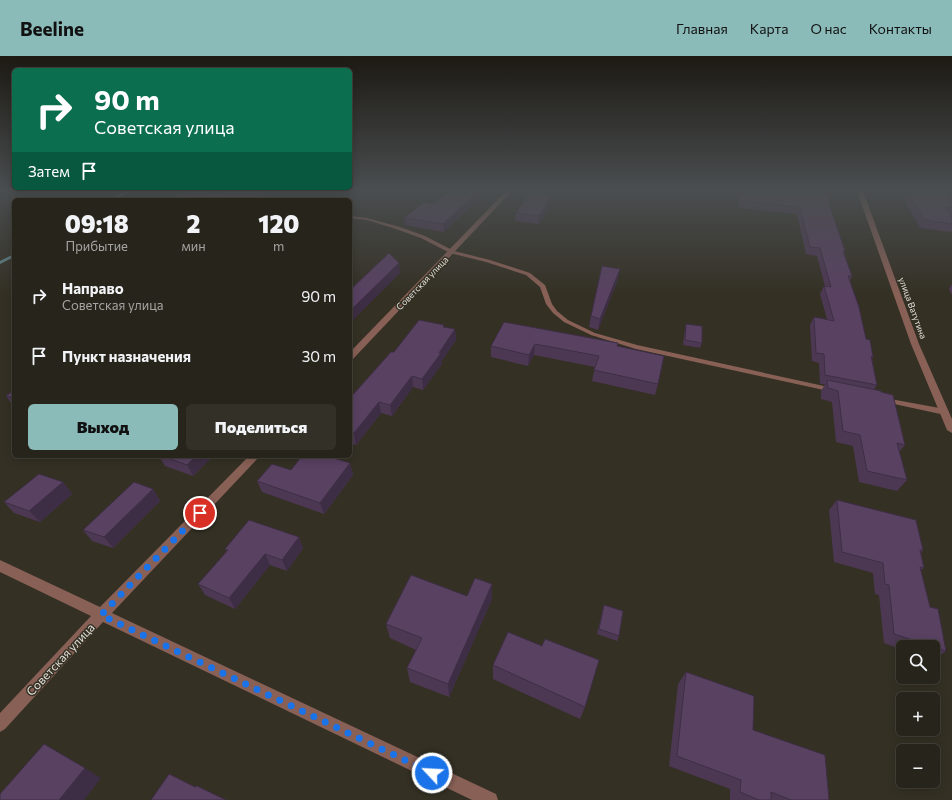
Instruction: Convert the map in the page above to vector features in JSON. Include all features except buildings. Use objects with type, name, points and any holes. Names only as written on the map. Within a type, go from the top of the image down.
[{"type":"street","name":"Советская улица","points":[[352,355],[477,226]]},
{"type":"street","name":"улица Ватутина","points":[[872,226],[915,344],[952,430]]},
{"type":"street","name":"Советская улица","points":[[0,724],[101,615],[253,458]]},
{"type":"street","points":[[0,566],[490,800]]},
{"type":"lane","points":[[388,226],[424,237],[452,252],[488,261],[528,274],[543,286],[549,304],[555,312],[566,321],[593,334],[636,348],[838,391]]},
{"type":"lane","points":[[876,398],[945,412]]},
{"type":"waterway","points":[[0,263],[12,256]]},
{"type":"route","points":[[200,513],[101,615],[432,773]]}]
